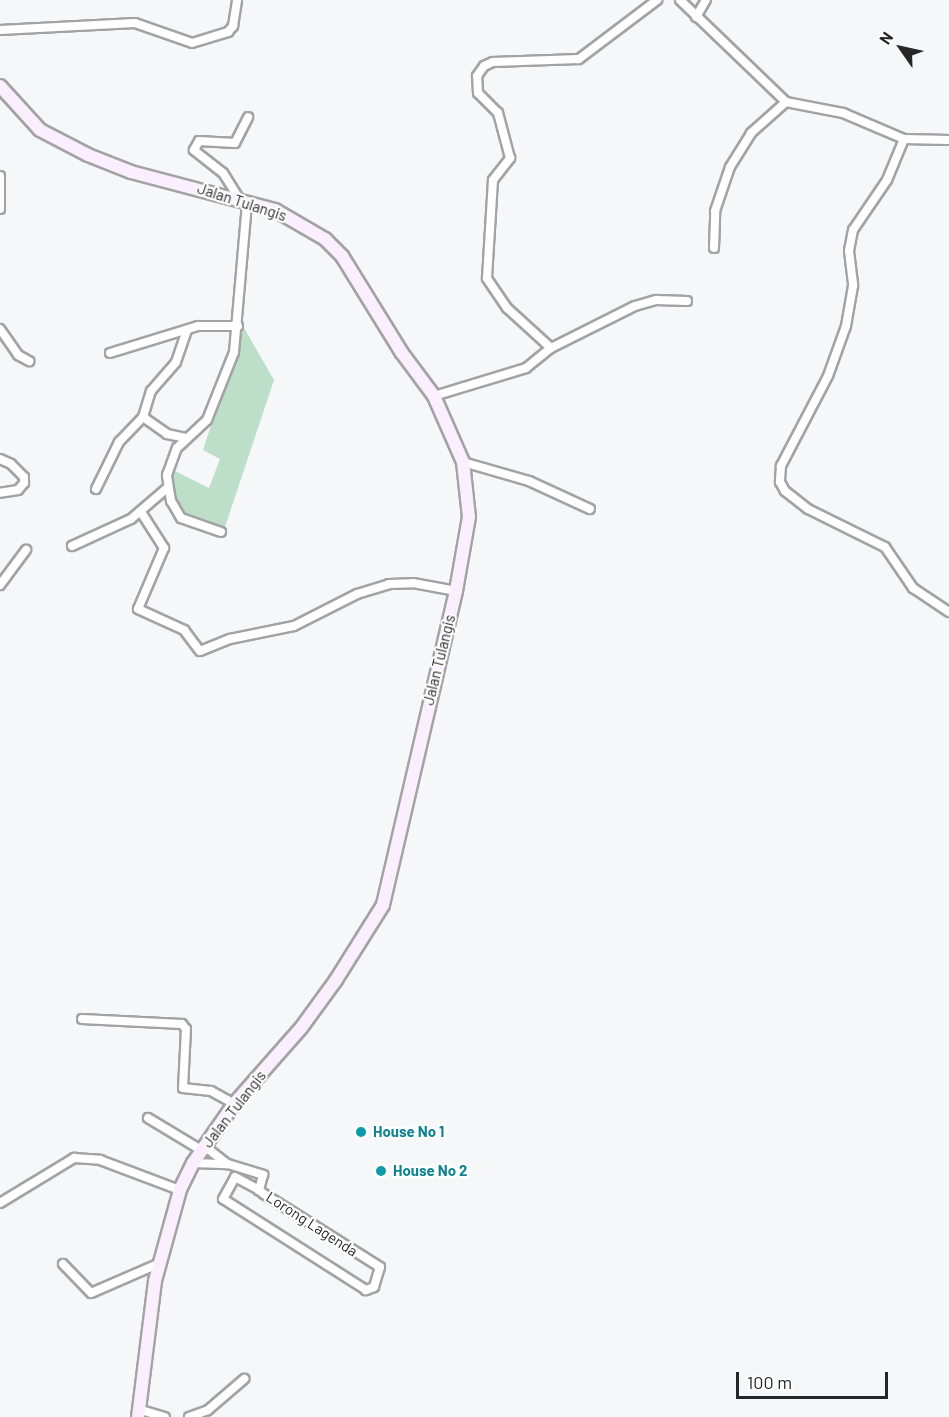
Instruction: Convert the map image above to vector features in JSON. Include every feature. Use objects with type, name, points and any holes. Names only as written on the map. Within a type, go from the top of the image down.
[{"type":"main road","name":"Jalan Tulangis","points":[[0,86],[40,130],[61,143],[131,172],[244,201],[302,222],[342,256],[402,353],[434,396],[463,462],[469,516],[456,591],[383,904],[301,1028],[234,1104],[202,1148],[180,1190],[160,1263],[138,1413]]},
{"type":"street","points":[[0,30],[135,23],[192,43],[228,32],[233,26],[237,0]]},
{"type":"street","points":[[551,348],[507,308],[487,279],[493,180],[510,158],[498,113],[478,93],[477,76],[484,66],[493,62],[579,59],[657,0]]},
{"type":"street","points":[[680,0],[786,102],[843,113],[904,139],[949,140]]},
{"type":"street","points":[[696,17],[706,0]]},
{"type":"street","points":[[714,248],[715,211],[730,167],[750,133],[786,102]]},
{"type":"street","points":[[221,532],[181,518],[167,488],[171,460],[186,438],[207,420],[234,352],[238,326],[244,201],[222,173],[194,150],[199,141],[235,143],[248,117]]},
{"type":"street","points":[[904,139],[886,180],[851,235],[853,286],[846,326],[828,376],[781,466],[780,482],[785,491],[808,509],[885,547],[914,588],[949,612]]},
{"type":"street","points":[[0,176],[0,209]]},
{"type":"street","points":[[434,396],[526,368],[551,348],[635,306],[656,300],[687,301]]},
{"type":"street","points":[[110,353],[213,324],[238,326]]},
{"type":"street","points":[[0,329],[18,355],[29,361]]},
{"type":"street","points":[[96,489],[119,442],[143,417],[148,395],[176,362],[187,330]]},
{"type":"street","points":[[143,417],[167,434],[186,438]]},
{"type":"street","points":[[0,459],[11,464],[24,483],[18,490],[0,493]]},
{"type":"street","points":[[463,462],[529,481],[590,508]]},
{"type":"street","points":[[72,546],[141,512],[167,488]]},
{"type":"street","points":[[141,512],[164,548],[138,609],[184,630],[200,651],[230,639],[294,626],[357,594],[388,584],[412,583],[456,591]]},
{"type":"street","points":[[0,585],[26,550]]},
{"type":"street","points":[[82,1020],[182,1024],[186,1029],[183,1088],[211,1091],[234,1104]]},
{"type":"street","points":[[148,1118],[228,1164]]},
{"type":"street","points":[[0,1203],[74,1158],[99,1160],[180,1190]]},
{"type":"street","points":[[193,1163],[228,1164]]},
{"type":"street","name":"Lorong Lagenda","points":[[228,1164],[263,1175],[260,1190]]},
{"type":"street","name":"Lorong Lagenda","points":[[235,1177],[260,1190],[380,1268],[374,1287],[366,1290],[223,1198],[235,1177]]},
{"type":"street","points":[[63,1264],[91,1293],[160,1263]]},
{"type":"street","points":[[189,1417],[216,1404],[244,1379]]},
{"type":"street","points":[[138,1413],[165,1417]]},
{"type":"green space","points":[[243,326],[274,380],[224,530],[182,516],[175,502],[171,469],[209,488],[220,459],[203,450]]},
{"type":"place","name":"House No 1","points":[[361,1132]]},
{"type":"place","name":"House No 2","points":[[381,1171]]}]
